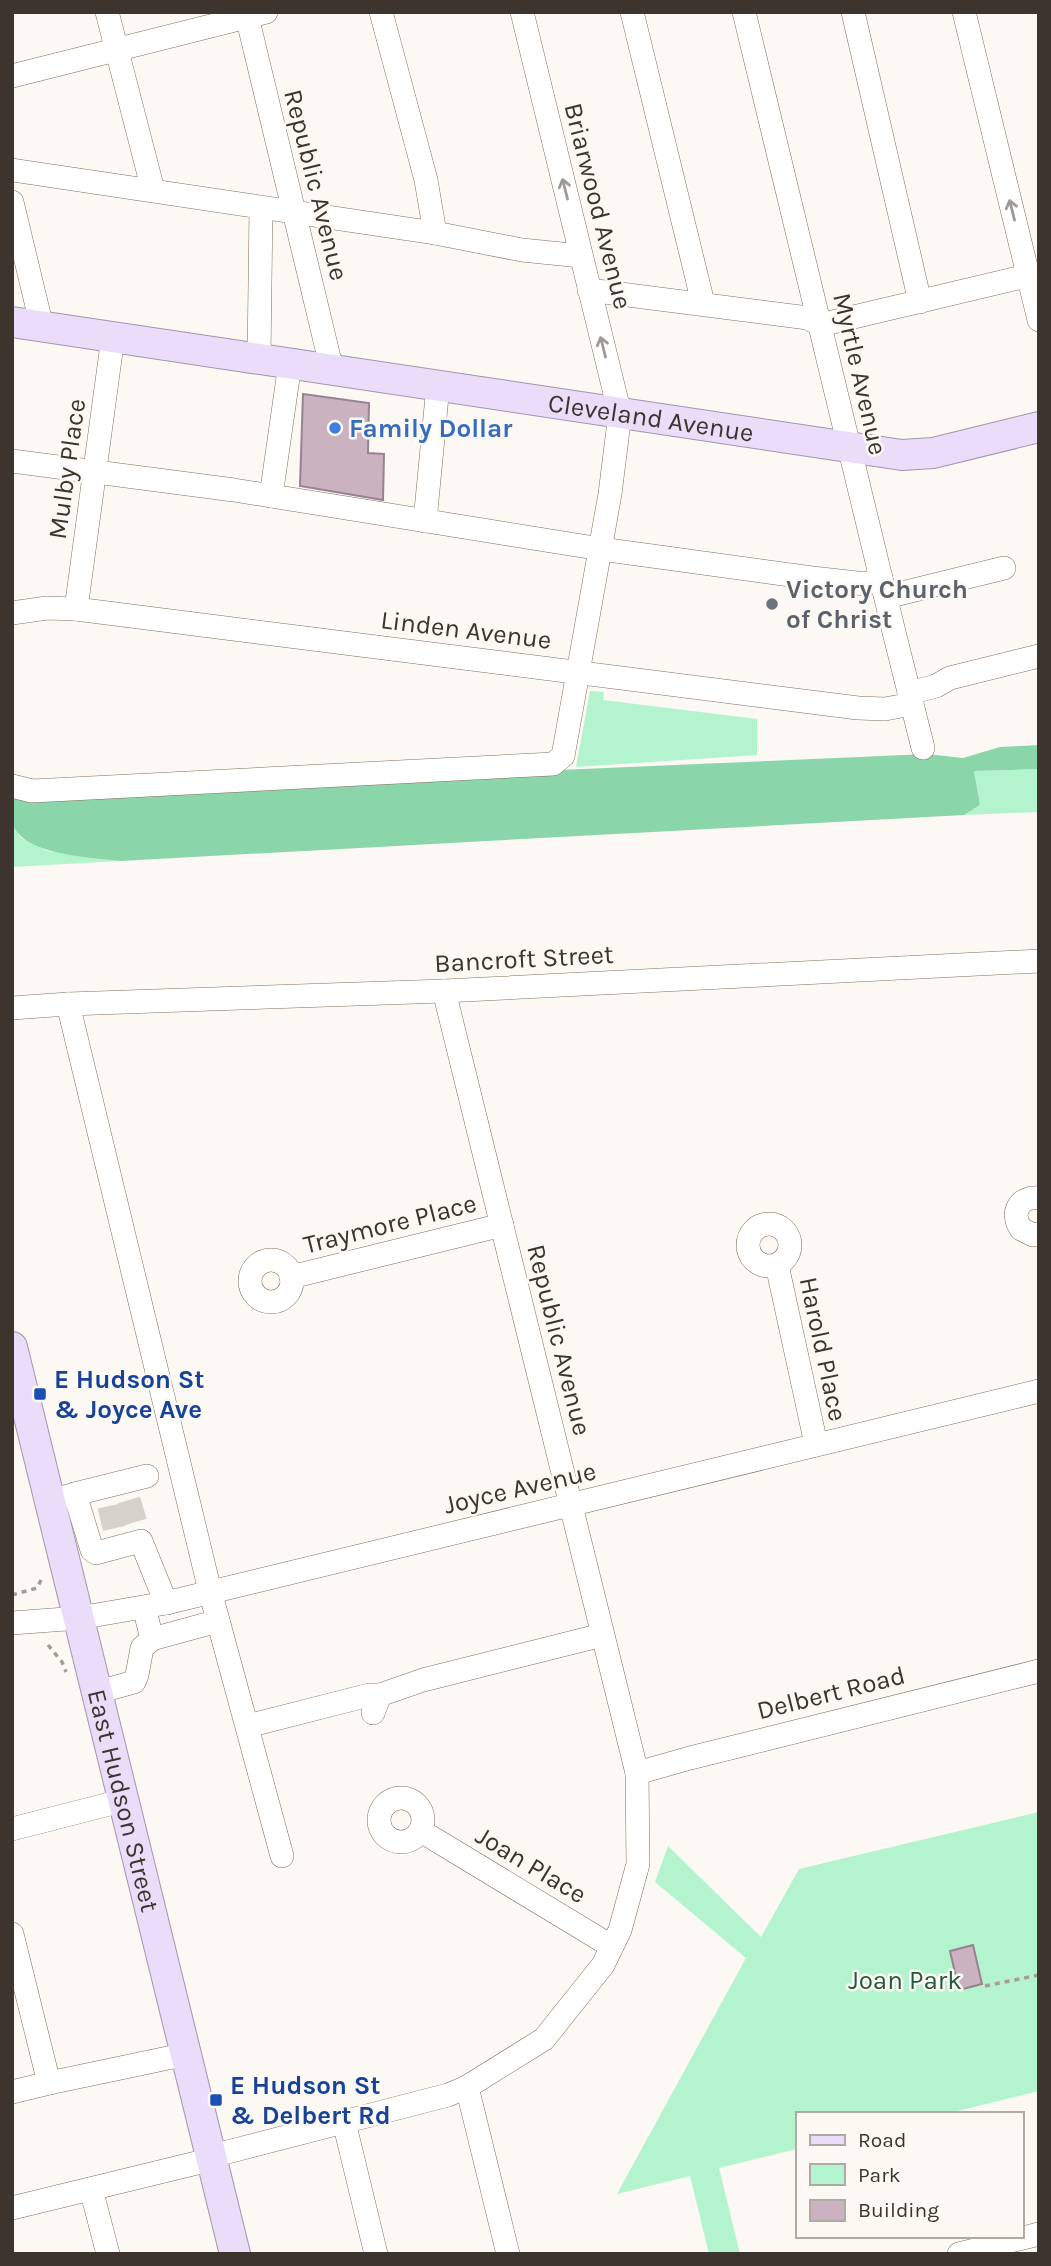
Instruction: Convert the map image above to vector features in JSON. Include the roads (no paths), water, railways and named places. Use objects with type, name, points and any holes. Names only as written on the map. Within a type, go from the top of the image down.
[{"type":"main road","name":"Cleveland Avenue","points":[[12,322],[902,455],[933,453],[1039,427]]},
{"type":"main road","name":"East Hudson Street","points":[[12,1347],[63,1497],[79,1618],[235,2254]]},
{"type":"street","points":[[107,12],[153,190]]},
{"type":"street","points":[[381,12],[426,180],[435,233]]},
{"type":"street","name":"Briarwood Avenue","points":[[522,12],[620,414]]},
{"type":"street","points":[[632,12],[703,303]]},
{"type":"street","name":"Myrtle Avenue","points":[[744,12],[923,748]]},
{"type":"street","points":[[853,12],[919,302]]},
{"type":"street","points":[[964,12],[1034,274],[1039,320]]},
{"type":"street","points":[[12,76],[253,14]]},
{"type":"street","name":"Republic Avenue","points":[[253,14],[295,214],[332,370]]},
{"type":"street","points":[[12,170],[435,233],[522,250],[581,256]]},
{"type":"street","points":[[12,202],[42,327]]},
{"type":"street","points":[[259,359],[261,208]]},
{"type":"street","points":[[589,290],[808,318],[820,325],[1034,274]]},
{"type":"street","name":"Mulby Place","points":[[75,609],[113,337]]},
{"type":"street","points":[[271,496],[290,364]]},
{"type":"street","points":[[425,521],[438,386]]},
{"type":"street","points":[[12,786],[32,790],[553,764],[563,756],[601,548],[620,414]]},
{"type":"street","points":[[12,461],[271,496],[601,548],[883,588],[1004,568]]},
{"type":"street","name":"Linden Avenue","points":[[12,613],[47,608],[75,609],[858,708],[886,709],[950,678],[1039,656]]},
{"type":"street","name":"Bancroft Street","points":[[12,1008],[444,991],[1039,961]]},
{"type":"street","name":"Republic Avenue","points":[[444,991],[637,1773],[638,1864],[620,1930],[611,1946]]},
{"type":"street","points":[[68,1004],[210,1591],[282,1856]]},
{"type":"street","points":[[1039,1198],[1023,1200],[1018,1205],[1015,1218],[1021,1229],[1033,1235],[1039,1234]]},
{"type":"street","name":"Traymore Place","points":[[291,1277],[502,1225]]},
{"type":"street","name":"Harold Place","points":[[776,1265],[816,1444]]},
{"type":"street","name":"Joyce Avenue","points":[[12,1623],[79,1618],[155,1605],[1039,1391]]},
{"type":"street","points":[[146,1476],[116,1494],[63,1497],[92,1550],[96,1552],[128,1539],[155,1605],[152,1639]]},
{"type":"street","points":[[98,1692],[134,1682],[142,1648],[152,1639],[218,1621]]},
{"type":"street","points":[[248,1726],[369,1695],[377,1704],[423,1680],[602,1635]]},
{"type":"street","name":"Delbert Road","points":[[637,1773],[1039,1671]]},
{"type":"street","points":[[12,1829],[125,1800]]},
{"type":"street","name":"Joan Place","points":[[421,1831],[611,1946]]},
{"type":"street","points":[[12,1934],[49,2083]]},
{"type":"street","points":[[12,2208],[213,2158],[448,2095],[467,2087],[544,2039],[603,1965],[611,1946]]},
{"type":"street","points":[[12,2092],[187,2054]]},
{"type":"street","points":[[467,2087],[508,2254]]},
{"type":"street","points":[[344,2122],[376,2254]]},
{"type":"street","points":[[91,2189],[108,2254]]},
{"type":"street","points":[[959,2254],[1039,2234]]},
{"type":"tunnel","points":[[129,1500],[138,1530]]},
{"type":"tunnel","points":[[109,1506],[116,1536]]},
{"type":"place","name":"Family Dollar","points":[[335,428]]},
{"type":"place","name":"Victory Church of Christ","points":[[772,604]]},
{"type":"place","name":"E Hudson St & Joyce Ave","points":[[40,1394]]},
{"type":"place","name":"E Hudson St & Delbert Rd","points":[[216,2100]]},
{"type":"park label","name":"Joan Park","points":[[905,1980]]}]
